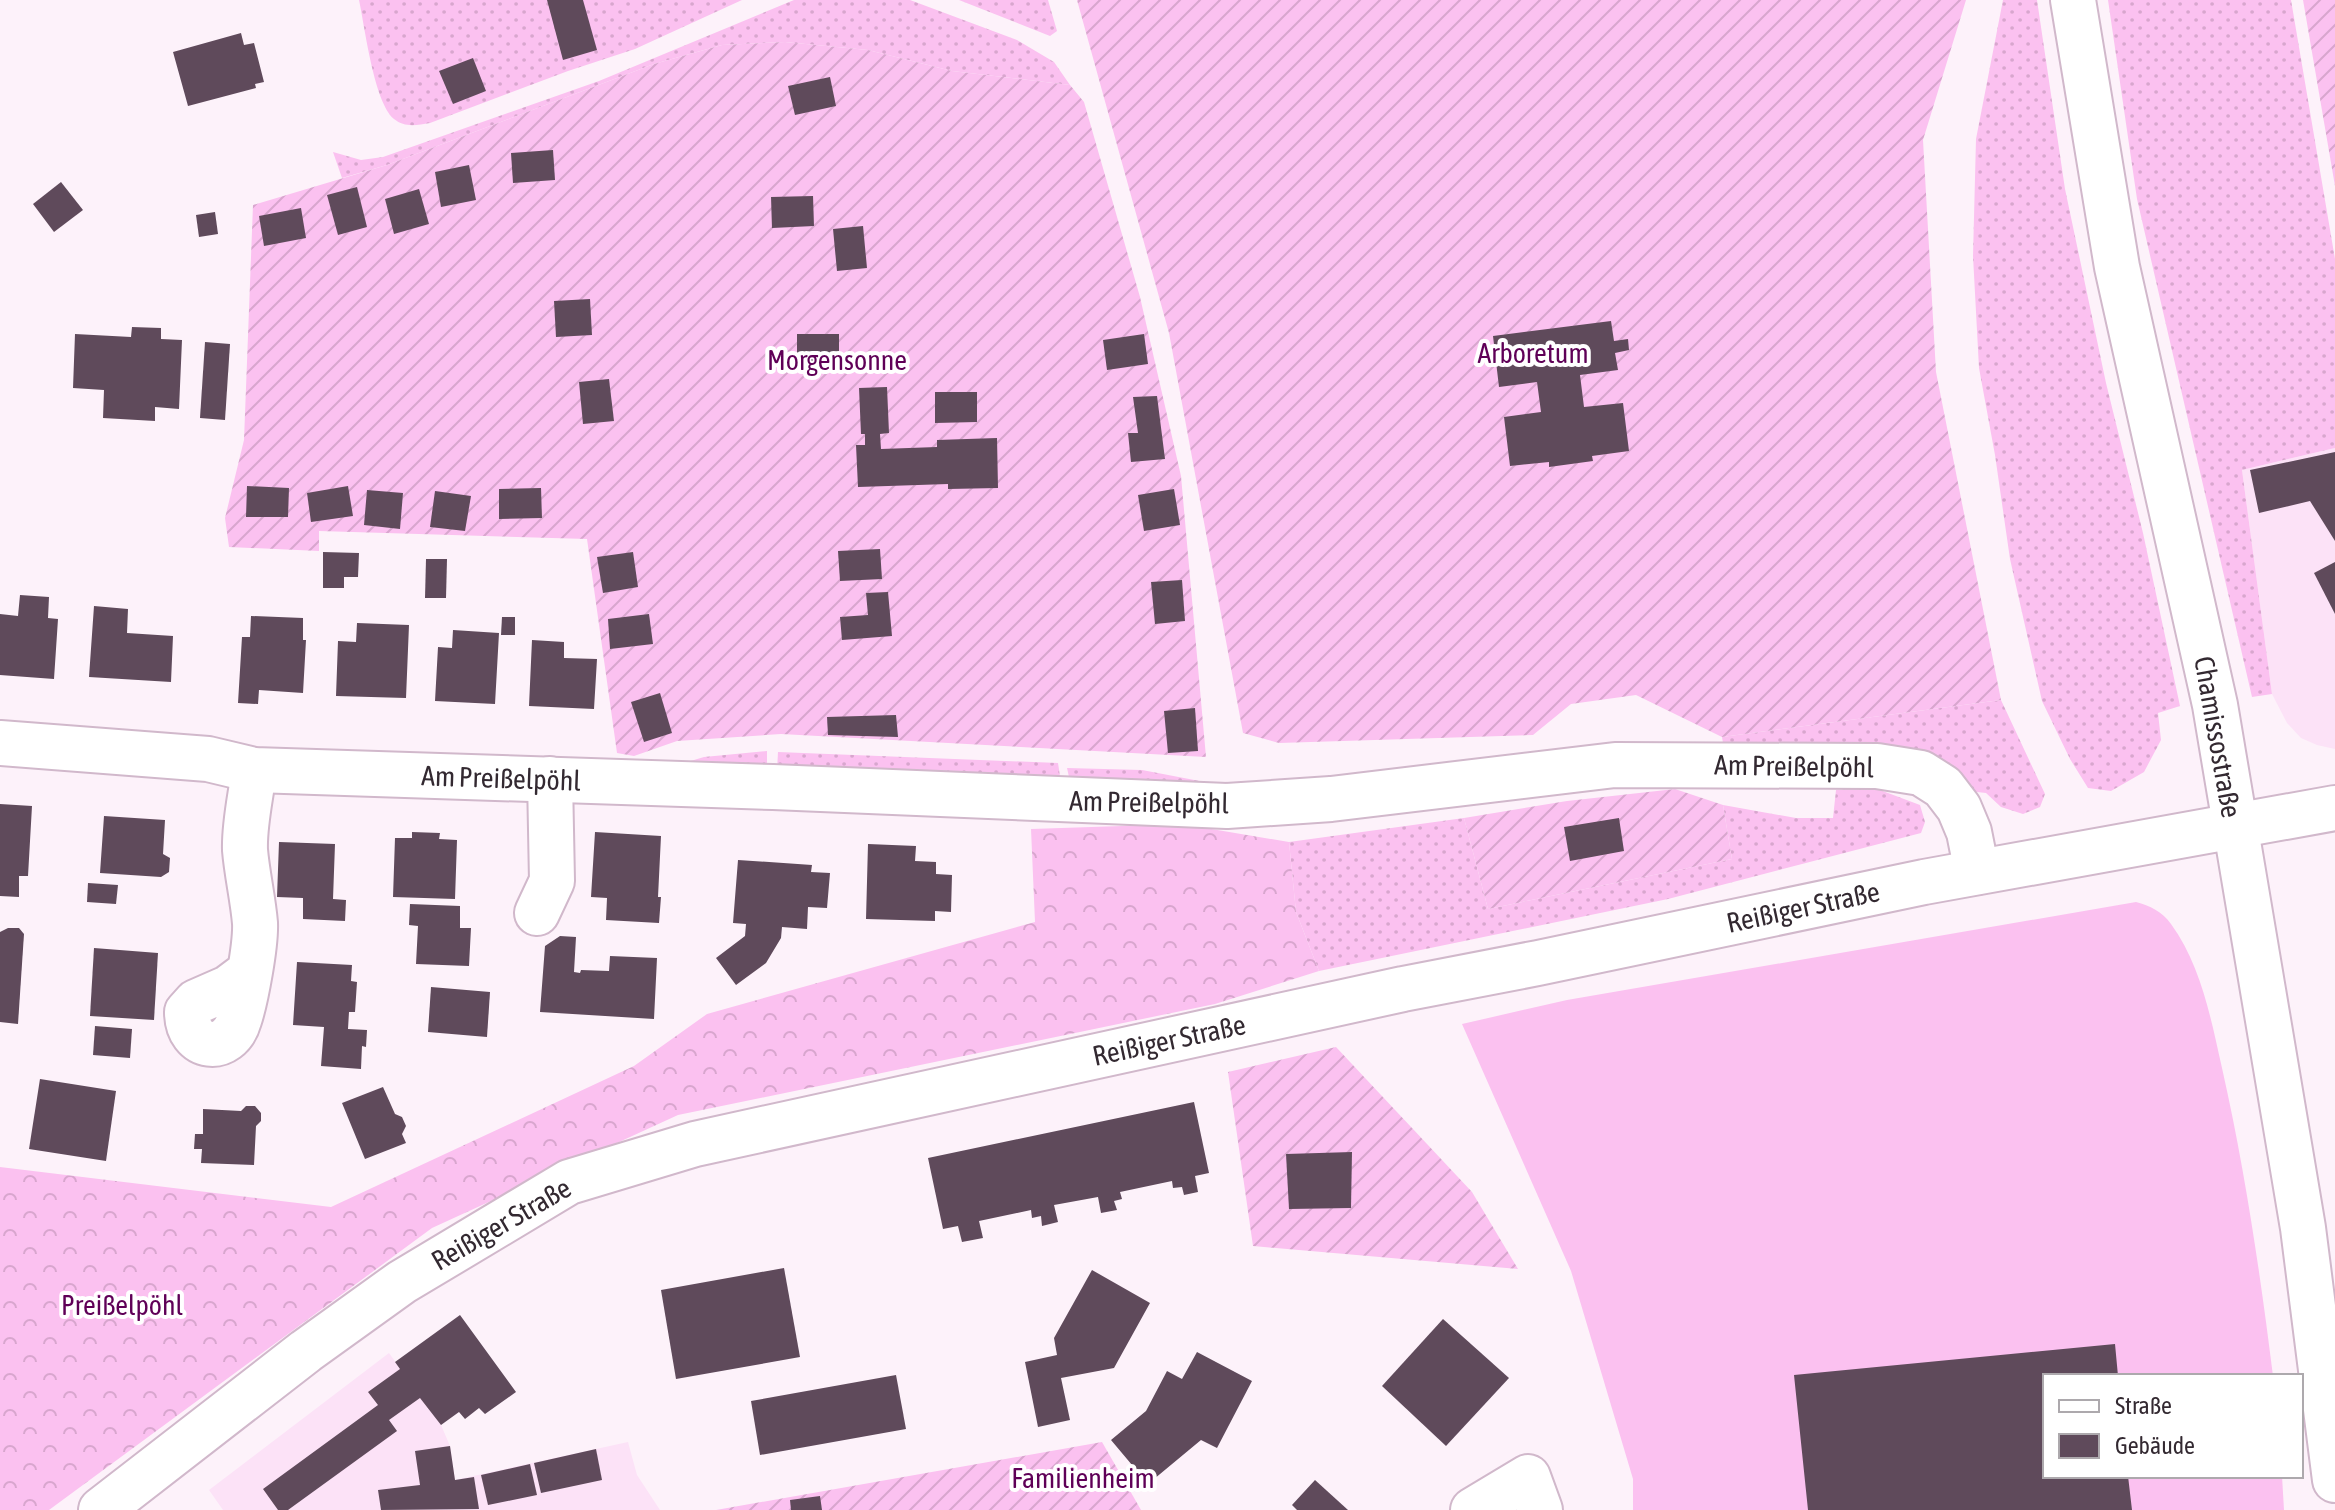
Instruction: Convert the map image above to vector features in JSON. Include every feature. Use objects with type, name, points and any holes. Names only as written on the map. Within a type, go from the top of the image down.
[{"type":"street","name":"Chamissostraße","points":[[2073,0],[2117,267],[2215,705],[2303,1228],[2335,1480]]},
{"type":"street","name":"Am Preißelpöhl","points":[[0,743],[208,759],[254,770],[1227,806],[1331,799],[1615,765],[1877,766],[1921,773],[1943,787],[1959,808],[1969,832],[1977,872]]},
{"type":"street","points":[[248,973],[255,926],[245,847],[254,770]]},
{"type":"street","points":[[537,913],[552,881],[550,779]]},
{"type":"street","name":"Reißiger Straße","points":[[101,1510],[306,1351],[402,1282],[569,1182],[710,1140],[1403,989],[1977,872],[2335,808]]},
{"type":"street","points":[[1473,1510],[1534,1494]]},
{"type":"shaded area","points":[[2335,448],[2335,749],[2301,738],[2287,723],[2272,694],[2242,470]]},
{"type":"shaded area","points":[[389,1353],[441,1425],[450,1446],[455,1480],[628,1442],[637,1475],[660,1510],[223,1510],[209,1490]]},
{"type":"green space","points":[[359,0],[742,0],[635,49],[430,123],[411,125],[394,119],[381,97],[371,64]]},
{"type":"green space","points":[[794,0],[910,0],[1017,40],[1054,62],[1070,85],[952,71],[868,50],[785,42],[722,45],[654,64],[387,165],[342,178],[333,152],[361,160],[383,157],[599,81]]},
{"type":"green space","points":[[959,0],[1048,0],[1057,31],[1050,36]]},
{"type":"green space","name":"Arboretum","points":[[1077,0],[1966,0],[1923,140],[1936,372],[2001,700],[1722,737],[1636,695],[1571,704],[1533,735],[1279,743],[1243,733],[1169,333]]},
{"type":"green space","points":[[2003,0],[2037,0],[2065,189],[2180,706],[2158,713],[2161,740],[2144,772],[2111,791],[2088,788],[2042,701],[2010,559],[1979,368],[1973,256],[1976,139]]},
{"type":"green space","points":[[2108,0],[2291,0],[2335,259],[2335,448],[2242,470],[2272,694],[2252,697],[2137,199]]},
{"type":"green space","points":[[2303,0],[2335,0],[2335,186]]},
{"type":"green space","name":"Morgensonne","points":[[785,42],[868,50],[952,71],[1070,85],[1084,102],[1140,297],[1181,476],[1206,757],[781,734],[677,741],[634,756],[617,753],[587,539],[319,531],[319,551],[229,547],[225,518],[244,440],[253,205],[387,165],[654,64],[722,45]]},
{"type":"green space","points":[[2001,700],[2045,794],[2040,807],[2023,814],[2001,807],[1986,793],[1968,791],[1918,755],[1839,743],[1724,749],[1722,737]]},
{"type":"green space","points":[[767,751],[767,772],[674,766],[704,757]]},
{"type":"green space","points":[[778,752],[1058,763],[1061,783],[777,771]]},
{"type":"green space","points":[[1067,768],[1142,770],[1210,783],[1209,791],[1071,786]]},
{"type":"green space","points":[[1872,787],[1920,805],[1925,822],[1921,833],[1668,899],[1319,971],[1296,912],[1289,842],[1464,818],[1488,909],[1732,859],[1723,805],[1796,818],[1833,818],[1836,790]]},
{"type":"green space","points":[[1675,789],[1723,805],[1732,859],[1488,909],[1464,818],[1567,801]]},
{"type":"green space","name":"Preißelpöhl","points":[[1182,824],[1289,842],[1296,912],[1319,971],[1215,1004],[678,1115],[432,1228],[49,1510],[0,1510],[0,1167],[331,1207],[634,1066],[707,1014],[1035,922],[1031,829]]},
{"type":"green space","points":[[2136,902],[2164,916],[2190,957],[2214,1031],[2245,1183],[2273,1374],[2043,1374],[2043,1478],[2282,1478],[2284,1510],[1633,1510],[1633,1479],[1571,1271],[1462,1024],[1567,1000]]},
{"type":"green space","points":[[1336,1047],[1472,1192],[1518,1269],[1253,1246],[1228,1072]]},
{"type":"green space","name":"Familienheim","points":[[1102,1442],[1141,1510],[716,1510]]},
{"type":"building","points":[[547,0],[583,0],[597,50],[563,60]]},
{"type":"building","points":[[241,33],[244,45],[254,43],[264,82],[255,84],[256,88],[188,106],[173,52]]},
{"type":"building","points":[[473,58],[486,91],[453,104],[439,71]]},
{"type":"building","points":[[830,77],[836,106],[795,115],[788,86]]},
{"type":"building","points":[[553,150],[555,180],[513,183],[511,153]]},
{"type":"building","points":[[469,165],[476,200],[441,207],[435,172]]},
{"type":"building","points":[[61,182],[83,210],[54,232],[33,204]]},
{"type":"building","points":[[357,187],[367,227],[338,235],[327,195]]},
{"type":"building","points":[[419,189],[429,224],[394,234],[385,199]]},
{"type":"building","points":[[813,196],[814,226],[772,228],[771,197]]},
{"type":"building","points":[[301,208],[306,238],[264,246],[259,216]]},
{"type":"building","points":[[215,212],[218,234],[199,237],[196,215]]},
{"type":"building","points":[[863,226],[867,268],[837,271],[833,229]]},
{"type":"building","points":[[590,299],[592,335],[556,337],[554,301]]},
{"type":"building","points":[[1611,321],[1614,341],[1628,339],[1629,350],[1615,353],[1618,370],[1580,375],[1584,407],[1623,403],[1629,451],[1592,456],[1593,461],[1549,467],[1549,462],[1510,466],[1504,417],[1541,412],[1537,382],[1499,387],[1493,336]]},
{"type":"building","points":[[132,327],[161,328],[161,339],[182,340],[179,409],[155,407],[155,421],[103,418],[104,390],[73,388],[75,334],[131,337]]},
{"type":"building","points":[[797,334],[839,334],[839,364],[797,364]]},
{"type":"building","points":[[1144,334],[1148,364],[1107,370],[1103,340]]},
{"type":"building","points":[[205,342],[230,344],[225,420],[200,418]]},
{"type":"building","points":[[609,379],[614,421],[583,424],[579,382]]},
{"type":"building","points":[[887,387],[889,433],[880,434],[881,449],[937,447],[937,440],[997,438],[998,488],[948,489],[948,484],[858,487],[856,445],[865,445],[865,434],[861,434],[859,388]]},
{"type":"building","points":[[935,392],[977,392],[977,422],[935,423]]},
{"type":"building","points":[[1157,396],[1165,459],[1131,462],[1128,433],[1138,433],[1133,397]]},
{"type":"building","points":[[2335,452],[2335,541],[2310,501],[2259,513],[2250,470]]},
{"type":"building","points":[[247,486],[289,488],[288,517],[246,517]]},
{"type":"building","points":[[348,486],[353,516],[311,522],[307,493]]},
{"type":"building","points":[[541,488],[542,518],[499,519],[499,489]]},
{"type":"building","points":[[1174,489],[1180,525],[1144,531],[1138,495]]},
{"type":"building","points":[[367,490],[403,493],[400,529],[364,525]]},
{"type":"building","points":[[435,491],[471,496],[465,531],[430,527]]},
{"type":"building","points":[[880,549],[882,579],[840,581],[838,551]]},
{"type":"building","points":[[323,552],[359,553],[358,577],[344,577],[344,588],[323,588]]},
{"type":"building","points":[[633,552],[638,587],[603,593],[597,557]]},
{"type":"building","points":[[426,559],[447,559],[446,598],[425,598]]},
{"type":"building","points":[[2335,562],[2335,614],[2314,573]]},
{"type":"building","points":[[1182,580],[1185,621],[1155,624],[1151,582]]},
{"type":"building","points":[[888,592],[892,636],[842,640],[840,617],[868,615],[866,593]]},
{"type":"building","points":[[20,595],[49,597],[48,618],[58,619],[54,679],[0,675],[0,614],[18,616]]},
{"type":"building","points":[[94,606],[128,609],[127,633],[173,636],[171,682],[89,677]]},
{"type":"building","points":[[649,614],[653,644],[610,649],[608,619]]},
{"type":"building","points":[[251,616],[303,618],[303,640],[306,640],[303,693],[259,690],[258,704],[238,703],[242,637],[250,637]]},
{"type":"building","points":[[502,617],[515,617],[515,635],[501,635]]},
{"type":"building","points":[[357,623],[409,625],[406,698],[336,696],[338,641],[356,642]]},
{"type":"building","points":[[453,630],[499,633],[495,704],[435,701],[438,647],[452,648]]},
{"type":"building","points":[[532,640],[564,642],[564,658],[597,659],[594,709],[529,706]]},
{"type":"building","points":[[660,693],[672,733],[644,742],[631,702]]},
{"type":"building","points":[[1195,708],[1198,751],[1168,753],[1164,711]]},
{"type":"building","points":[[896,715],[898,737],[828,735],[827,717]]},
{"type":"building","points":[[0,804],[32,806],[28,876],[19,876],[19,897],[0,896]]},
{"type":"building","points":[[104,816],[165,820],[163,854],[170,858],[169,872],[161,877],[100,873]]},
{"type":"building","points":[[1619,818],[1624,851],[1570,861],[1564,827]]},
{"type":"building","points":[[412,832],[440,833],[439,839],[457,840],[455,899],[393,897],[395,838],[412,838]]},
{"type":"building","points":[[595,832],[661,836],[659,923],[606,920],[607,898],[591,897]]},
{"type":"building","points":[[279,842],[335,844],[333,899],[346,900],[345,921],[303,919],[303,898],[277,897]]},
{"type":"building","points":[[868,844],[916,846],[915,861],[936,862],[936,874],[952,875],[951,912],[935,911],[935,921],[866,919]]},
{"type":"building","points":[[738,860],[812,865],[811,872],[830,873],[827,908],[808,907],[807,929],[782,927],[781,938],[766,963],[736,985],[716,958],[745,936],[746,924],[733,923]]},
{"type":"building","points":[[88,883],[118,885],[116,904],[87,902]]},
{"type":"building","points":[[410,904],[460,906],[460,928],[471,928],[469,966],[416,964],[418,926],[409,925]]},
{"type":"building","points":[[19,928],[24,934],[18,1024],[0,1022],[0,932]]},
{"type":"building","points":[[560,936],[576,937],[574,972],[609,971],[610,956],[657,958],[654,1019],[540,1012],[545,946]]},
{"type":"building","points":[[94,948],[158,953],[154,1020],[90,1016]]},
{"type":"building","points":[[297,962],[352,965],[351,981],[357,982],[355,1012],[349,1012],[348,1029],[367,1030],[366,1047],[362,1046],[361,1069],[321,1066],[324,1027],[293,1025]]},
{"type":"building","points":[[431,987],[490,992],[487,1037],[428,1032]]},
{"type":"building","points":[[95,1026],[132,1029],[130,1058],[93,1055]]},
{"type":"building","points":[[40,1079],[116,1091],[106,1161],[29,1149]]},
{"type":"building","points":[[383,1087],[395,1114],[402,1117],[406,1126],[402,1134],[406,1143],[365,1159],[342,1103]]},
{"type":"building","points":[[1194,1102],[1209,1173],[1195,1176],[1198,1192],[1184,1195],[1182,1187],[1173,1188],[1172,1181],[1120,1192],[1122,1199],[1114,1201],[1117,1210],[1101,1213],[1098,1197],[1054,1205],[1058,1222],[1042,1226],[1041,1216],[1032,1218],[1031,1210],[979,1221],[983,1238],[962,1242],[958,1226],[943,1229],[928,1158]]},
{"type":"building","points":[[246,1106],[255,1106],[261,1113],[261,1121],[256,1126],[254,1165],[201,1163],[202,1149],[194,1149],[195,1134],[203,1134],[203,1109],[241,1111]]},
{"type":"building","points":[[1352,1152],[1351,1208],[1289,1209],[1286,1154]]},
{"type":"building","points":[[784,1268],[800,1357],[676,1379],[661,1290]]},
{"type":"building","points":[[1092,1270],[1150,1303],[1114,1368],[1061,1378],[1070,1420],[1038,1427],[1025,1362],[1057,1355],[1054,1338]]},
{"type":"building","points":[[460,1315],[516,1392],[485,1414],[479,1408],[465,1419],[459,1412],[441,1425],[420,1398],[389,1420],[397,1431],[288,1510],[278,1510],[263,1489],[378,1405],[368,1392],[400,1369],[395,1362]]},
{"type":"building","points":[[1443,1319],[1509,1378],[1446,1446],[1382,1386]]},
{"type":"building","points":[[2115,1344],[2118,1374],[2043,1374],[2043,1478],[2128,1478],[2132,1510],[1808,1510],[1794,1375]]},
{"type":"building","points":[[1197,1352],[1252,1381],[1217,1448],[1201,1440],[1148,1484],[1111,1440],[1146,1411],[1167,1371],[1182,1379]]},
{"type":"building","points":[[896,1375],[906,1429],[760,1455],[751,1401]]},
{"type":"building","points":[[450,1446],[455,1480],[474,1477],[479,1509],[381,1510],[378,1490],[420,1485],[415,1451]]},
{"type":"building","points":[[596,1449],[602,1480],[541,1493],[534,1463]]},
{"type":"building","points":[[530,1464],[537,1495],[488,1505],[481,1475]]},
{"type":"building","points":[[1315,1480],[1348,1510],[1297,1510],[1292,1505]]},
{"type":"building","points":[[820,1496],[822,1510],[791,1510],[790,1500]]}]
